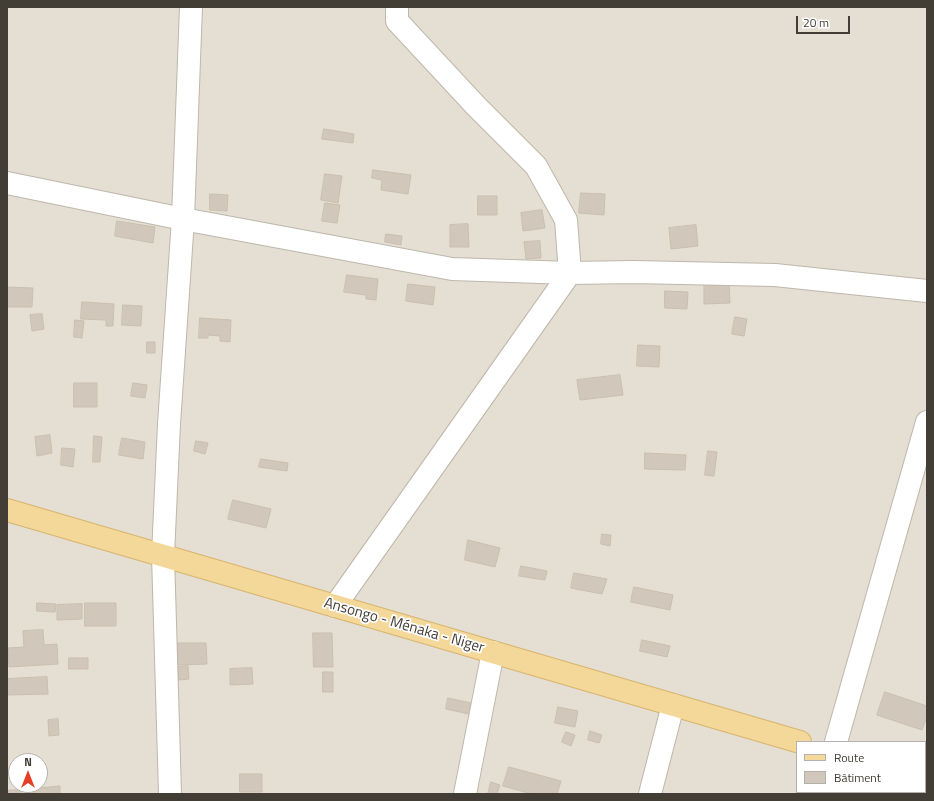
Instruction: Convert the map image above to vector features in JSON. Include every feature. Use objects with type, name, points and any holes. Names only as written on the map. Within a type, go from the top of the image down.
[{"type":"main road","name":"Ansongo - Ménaka - Niger","points":[[7,510],[797,741]]},
{"type":"street","points":[[170,794],[163,556],[169,424],[182,219],[191,7]]},
{"type":"street","points":[[335,606],[570,273],[566,220],[536,166],[476,106],[397,21],[397,7]]},
{"type":"street","points":[[7,183],[182,219],[452,270],[775,275],[927,292]]},
{"type":"street","points":[[836,741],[927,422]]},
{"type":"street","points":[[465,794],[493,652]]},
{"type":"street","points":[[650,794],[673,705]]},
{"type":"shaded area","points":[[7,7],[927,7],[927,794],[7,794]]},
{"type":"building","points":[[324,129],[354,134],[353,143],[322,139]]},
{"type":"building","points":[[373,170],[411,175],[408,194],[381,190],[382,180],[372,178]]},
{"type":"building","points":[[325,174],[342,176],[338,203],[321,200]]},
{"type":"building","points":[[581,193],[605,194],[604,215],[579,213]]},
{"type":"building","points":[[210,194],[228,195],[227,211],[210,210]]},
{"type":"building","points":[[478,196],[497,196],[497,215],[478,215]]},
{"type":"building","points":[[325,203],[340,205],[337,223],[322,221]]},
{"type":"building","points":[[542,210],[545,228],[523,231],[521,213]]},
{"type":"building","points":[[117,221],[155,227],[153,243],[115,236]]},
{"type":"building","points":[[468,224],[469,247],[450,247],[450,225]]},
{"type":"building","points":[[696,225],[698,246],[671,249],[669,228]]},
{"type":"building","points":[[386,234],[402,236],[401,245],[385,242]]},
{"type":"building","points":[[540,241],[541,258],[526,259],[524,242]]},
{"type":"building","points":[[347,275],[378,279],[376,300],[366,299],[366,295],[344,292]]},
{"type":"building","points":[[729,283],[730,303],[704,304],[704,284]]},
{"type":"building","points":[[408,284],[435,287],[433,305],[406,301]]},
{"type":"building","points":[[7,287],[33,288],[32,307],[7,307]]},
{"type":"building","points":[[665,291],[688,292],[687,309],[665,308]]},
{"type":"building","points":[[82,302],[114,304],[113,326],[106,326],[106,320],[81,319]]},
{"type":"building","points":[[123,305],[142,306],[141,326],[122,325]]},
{"type":"building","points":[[42,314],[44,329],[32,331],[30,315]]},
{"type":"building","points":[[735,317],[747,319],[744,336],[732,334]]},
{"type":"building","points":[[200,318],[231,320],[230,342],[220,341],[220,336],[208,335],[208,338],[199,338]]},
{"type":"building","points":[[75,320],[84,321],[82,338],[74,337]]},
{"type":"building","points":[[147,342],[155,342],[155,353],[147,353]]},
{"type":"building","points":[[638,345],[660,346],[659,367],[637,366]]},
{"type":"building","points":[[620,375],[623,395],[580,400],[577,380]]},
{"type":"building","points":[[74,383],[97,383],[97,407],[74,407]]},
{"type":"building","points":[[133,383],[147,385],[145,398],[131,396]]},
{"type":"building","points":[[50,435],[52,453],[37,456],[35,437]]},
{"type":"building","points":[[94,436],[102,437],[100,462],[93,462]]},
{"type":"building","points":[[122,438],[145,442],[143,459],[119,455]]},
{"type":"building","points":[[196,441],[208,443],[205,454],[194,451]]},
{"type":"building","points":[[62,448],[75,449],[73,467],[61,465]]},
{"type":"building","points":[[708,451],[717,452],[714,476],[705,475]]},
{"type":"building","points":[[645,453],[686,455],[685,470],[645,469]]},
{"type":"building","points":[[261,459],[288,463],[287,471],[259,467]]},
{"type":"building","points":[[233,500],[271,509],[266,528],[228,519]]},
{"type":"building","points":[[602,534],[611,535],[610,546],[601,544]]},
{"type":"building","points":[[468,540],[500,548],[495,567],[465,560]]},
{"type":"building","points":[[521,566],[547,571],[545,580],[519,576]]},
{"type":"building","points":[[574,573],[607,579],[602,594],[571,588]]},
{"type":"building","points":[[634,587],[673,595],[670,610],[631,602]]},
{"type":"building","points":[[37,603],[56,604],[55,612],[37,611]]},
{"type":"building","points":[[85,603],[116,603],[116,626],[85,626]]},
{"type":"building","points":[[82,604],[82,619],[57,620],[57,605]]},
{"type":"building","points":[[43,630],[44,645],[57,644],[58,664],[9,667],[8,648],[24,647],[23,631]]},
{"type":"building","points":[[313,633],[332,633],[333,667],[314,667]]},
{"type":"building","points":[[642,640],[670,646],[667,657],[640,651]]},
{"type":"building","points":[[178,643],[206,643],[207,664],[178,665]]},
{"type":"building","points":[[69,658],[88,658],[88,669],[69,669]]},
{"type":"building","points":[[188,666],[189,679],[179,680],[178,667]]},
{"type":"building","points":[[252,668],[253,684],[230,685],[230,669]]},
{"type":"building","points":[[323,672],[333,672],[333,692],[323,692]]},
{"type":"building","points":[[47,677],[48,694],[7,695],[7,679]]},
{"type":"building","points":[[885,692],[927,706],[927,716],[922,730],[877,715]]},
{"type":"building","points":[[448,698],[471,703],[469,714],[446,709]]},
{"type":"building","points":[[558,707],[578,711],[575,727],[555,723]]},
{"type":"building","points":[[58,719],[59,735],[49,736],[48,720]]},
{"type":"building","points":[[590,731],[602,735],[599,743],[588,740]]},
{"type":"building","points":[[566,732],[575,735],[571,746],[562,742]]},
{"type":"building","points":[[509,767],[561,781],[557,794],[532,794],[503,786]]},
{"type":"building","points":[[240,774],[262,774],[262,792],[240,792]]},
{"type":"building","points":[[491,782],[500,785],[497,794],[488,794]]},
{"type":"building","points":[[60,786],[60,794],[26,794],[48,793],[48,787]]},
{"type":"building","points":[[9,793],[21,793],[21,794]]}]
